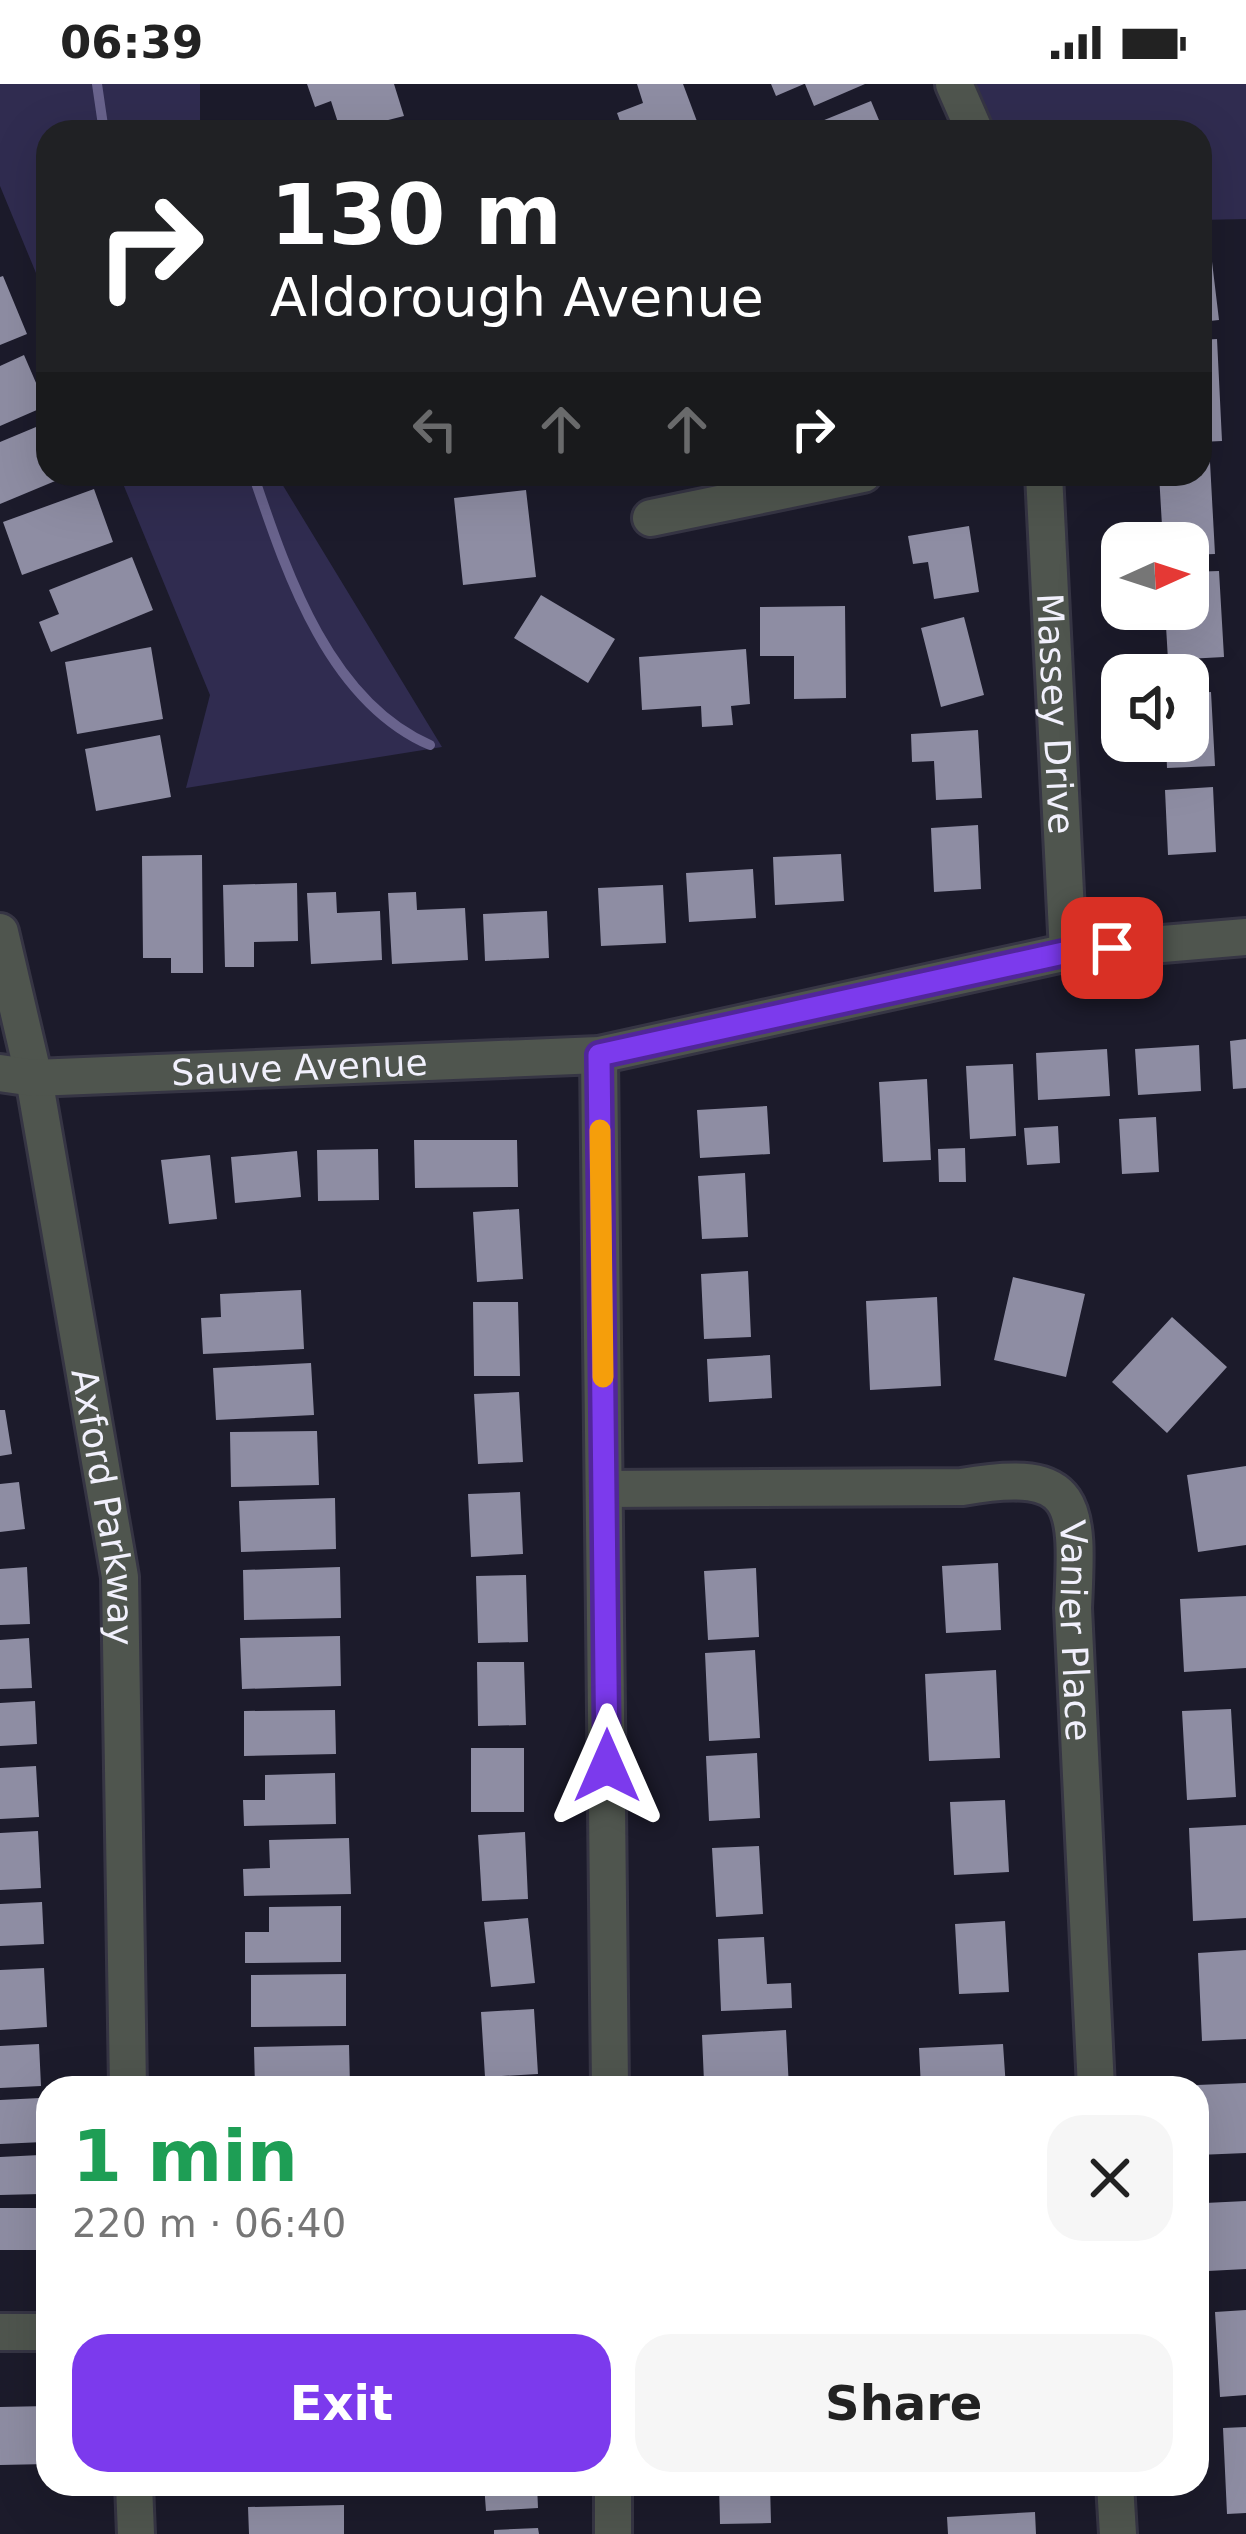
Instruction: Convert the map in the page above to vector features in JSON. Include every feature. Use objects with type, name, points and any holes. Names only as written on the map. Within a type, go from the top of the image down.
[{"type":"street","points":[[954,84],[970,120]]},
{"type":"street","points":[[651,518],[805,486]]},
{"type":"street","name":"Massey Drive","points":[[1045,486],[1068,952]]},
{"type":"street","name":"Axford Parkway","points":[[0,932],[17,1076],[120,1577],[128,2076]]},
{"type":"street","name":"Sauve Avenue","points":[[17,1076],[599,1055],[1068,952],[1246,937]]},
{"type":"street","points":[[599,1055],[610,2076]]},
{"type":"street","name":"Vanier Place","points":[[605,1490],[962,1487],[1012,1478],[1038,1480],[1060,1494],[1073,1520],[1076,1549],[1073,1608],[1095,2076]]},
{"type":"street","points":[[0,2332],[36,2332]]},
{"type":"street","points":[[134,2496],[136,2534]]},
{"type":"street","points":[[613,2496],[613,2534]]},
{"type":"street","points":[[1116,2496],[1118,2534]]},
{"type":"shaded area","points":[[0,84],[200,84],[200,120],[36,120],[36,273],[0,186]]},
{"type":"shaded area","points":[[943,84],[1246,84],[1246,219],[1212,220],[1212,120],[959,120]]},
{"type":"shaded area","points":[[124,486],[283,486],[442,747],[186,788],[210,695]]},
{"type":"building","points":[[307,84],[394,84],[404,116],[337,120],[331,101],[315,107]]},
{"type":"building","points":[[637,84],[683,84],[696,120],[620,120],[617,113],[643,103]]},
{"type":"building","points":[[771,84],[804,84],[776,96]]},
{"type":"building","points":[[805,84],[865,84],[814,106]]},
{"type":"building","points":[[871,101],[879,120],[824,120]]},
{"type":"building","points":[[1212,262],[1219,320],[1212,321]]},
{"type":"building","points":[[0,277],[27,334],[0,345]]},
{"type":"building","points":[[1212,339],[1217,339],[1222,441],[1212,441]]},
{"type":"building","points":[[24,355],[36,383],[36,410],[0,426],[0,366]]},
{"type":"building","points":[[36,427],[36,486],[43,486],[0,504],[0,442]]},
{"type":"building","points":[[1160,486],[1211,486],[1215,554],[1209,554],[1209,522],[1162,522]]},
{"type":"building","points":[[94,489],[113,542],[22,575],[3,522]]},
{"type":"building","points":[[526,490],[536,577],[463,585],[454,498]]},
{"type":"building","points":[[969,526],[979,592],[934,599],[928,562],[913,564],[908,536]]},
{"type":"building","points":[[132,557],[153,610],[51,652],[39,622],[59,614],[49,590]]},
{"type":"building","points":[[1209,571],[1219,571],[1224,657],[1168,654],[1166,630],[1209,630]]},
{"type":"building","points":[[541,595],[615,639],[588,683],[514,638]]},
{"type":"building","points":[[845,606],[846,698],[794,699],[794,656],[760,656],[760,607]]},
{"type":"building","points":[[964,617],[984,695],[941,707],[921,628]]},
{"type":"building","points":[[151,647],[163,719],[77,734],[65,662]]},
{"type":"building","points":[[746,649],[750,704],[731,706],[733,725],[702,727],[701,706],[642,710],[639,657]]},
{"type":"building","points":[[1209,692],[1215,766],[1167,768],[1167,762],[1209,762]]},
{"type":"building","points":[[978,730],[982,798],[936,800],[934,761],[912,762],[911,734]]},
{"type":"building","points":[[160,735],[171,797],[96,811],[85,749]]},
{"type":"building","points":[[1213,787],[1216,852],[1168,855],[1165,790]]},
{"type":"building","points":[[978,825],[981,889],[934,892],[931,828]]},
{"type":"building","points":[[841,854],[844,901],[775,905],[773,857]]},
{"type":"building","points":[[202,855],[203,973],[171,973],[171,958],[143,958],[142,856]]},
{"type":"building","points":[[753,869],[756,918],[689,922],[686,873]]},
{"type":"building","points":[[297,883],[298,941],[254,942],[254,967],[225,967],[223,885]]},
{"type":"building","points":[[663,885],[666,943],[601,946],[598,888]]},
{"type":"building","points":[[336,892],[337,913],[380,911],[382,960],[311,964],[307,893]]},
{"type":"building","points":[[416,892],[417,910],[465,908],[468,960],[392,964],[388,893]]},
{"type":"building","points":[[547,911],[549,958],[485,961],[483,914]]},
{"type":"building","points":[[1246,1039],[1246,1088],[1233,1089],[1230,1041]]},
{"type":"building","points":[[1199,1045],[1201,1091],[1138,1095],[1135,1049]]},
{"type":"building","points":[[1107,1049],[1110,1096],[1038,1100],[1036,1053]]},
{"type":"building","points":[[1013,1064],[1016,1136],[970,1139],[966,1066]]},
{"type":"building","points":[[927,1079],[931,1160],[883,1162],[879,1082]]},
{"type":"building","points":[[767,1106],[770,1154],[700,1158],[697,1110]]},
{"type":"building","points":[[1156,1117],[1159,1172],[1122,1174],[1119,1119]]},
{"type":"building","points":[[1058,1126],[1060,1163],[1027,1165],[1024,1128]]},
{"type":"building","points":[[414,1140],[517,1140],[518,1187],[415,1188]]},
{"type":"building","points":[[965,1148],[966,1182],[939,1182],[938,1149]]},
{"type":"building","points":[[378,1149],[379,1200],[318,1201],[317,1150]]},
{"type":"building","points":[[297,1151],[301,1197],[235,1203],[231,1157]]},
{"type":"building","points":[[210,1155],[217,1219],[169,1224],[161,1160]]},
{"type":"building","points":[[745,1173],[748,1237],[702,1239],[698,1176]]},
{"type":"building","points":[[519,1209],[523,1279],[477,1282],[473,1212]]},
{"type":"building","points":[[748,1271],[751,1337],[704,1339],[701,1274]]},
{"type":"building","points":[[1013,1277],[1085,1294],[1066,1377],[994,1360]]},
{"type":"building","points":[[301,1290],[304,1349],[203,1354],[201,1318],[221,1317],[220,1294]]},
{"type":"building","points":[[937,1297],[941,1386],[870,1390],[866,1301]]},
{"type":"building","points":[[473,1302],[518,1302],[520,1376],[474,1376]]},
{"type":"building","points":[[1172,1317],[1227,1367],[1167,1433],[1112,1382]]},
{"type":"building","points":[[770,1355],[772,1398],[709,1402],[707,1359]]},
{"type":"building","points":[[311,1363],[314,1415],[216,1420],[213,1368]]},
{"type":"building","points":[[519,1392],[523,1462],[478,1464],[474,1394]]},
{"type":"building","points":[[0,1410],[5,1410],[12,1454],[0,1456]]},
{"type":"building","points":[[317,1431],[319,1485],[231,1487],[230,1432]]},
{"type":"building","points":[[1246,1466],[1246,1545],[1198,1552],[1187,1475]]},
{"type":"building","points":[[19,1482],[25,1529],[0,1532],[0,1484]]},
{"type":"building","points":[[520,1492],[523,1554],[471,1557],[468,1494]]},
{"type":"building","points":[[335,1498],[336,1549],[241,1552],[239,1501]]},
{"type":"building","points":[[998,1563],[1001,1630],[946,1633],[942,1566]]},
{"type":"building","points":[[27,1567],[30,1624],[0,1625],[0,1569]]},
{"type":"building","points":[[340,1567],[341,1618],[244,1620],[243,1570]]},
{"type":"building","points":[[756,1568],[759,1637],[708,1640],[704,1571]]},
{"type":"building","points":[[526,1575],[528,1642],[478,1643],[476,1576]]},
{"type":"building","points":[[1246,1596],[1246,1668],[1184,1672],[1180,1599]]},
{"type":"building","points":[[340,1636],[341,1686],[242,1689],[240,1638]]},
{"type":"building","points":[[29,1638],[32,1688],[0,1689],[0,1640]]},
{"type":"building","points":[[755,1650],[760,1738],[709,1741],[705,1653]]},
{"type":"building","points":[[477,1662],[524,1662],[526,1725],[478,1726]]},
{"type":"building","points":[[996,1670],[1000,1758],[929,1761],[925,1674]]},
{"type":"building","points":[[35,1701],[37,1744],[0,1746],[0,1703]]},
{"type":"building","points":[[1231,1709],[1236,1797],[1187,1800],[1182,1711]]},
{"type":"building","points":[[335,1710],[336,1754],[244,1756],[244,1711]]},
{"type":"building","points":[[471,1748],[524,1748],[524,1812],[471,1812]]},
{"type":"building","points":[[757,1753],[760,1818],[709,1821],[706,1756]]},
{"type":"building","points":[[36,1766],[39,1817],[0,1819],[0,1768]]},
{"type":"building","points":[[335,1773],[336,1824],[244,1826],[243,1800],[265,1800],[265,1775]]},
{"type":"building","points":[[1005,1800],[1009,1872],[954,1875],[950,1802]]},
{"type":"building","points":[[1246,1825],[1246,1918],[1193,1921],[1189,1828]]},
{"type":"building","points":[[38,1831],[41,1888],[0,1890],[0,1833]]},
{"type":"building","points":[[525,1832],[528,1899],[482,1901],[478,1835]]},
{"type":"building","points":[[349,1838],[351,1894],[244,1896],[243,1869],[270,1868],[269,1840]]},
{"type":"building","points":[[759,1846],[763,1914],[716,1917],[712,1848]]},
{"type":"building","points":[[42,1902],[44,1944],[0,1946],[0,1904]]},
{"type":"building","points":[[341,1906],[341,1962],[245,1963],[245,1932],[269,1932],[269,1907]]},
{"type":"building","points":[[528,1918],[535,1983],[491,1987],[484,1922]]},
{"type":"building","points":[[1005,1921],[1009,1992],[959,1994],[955,1924]]},
{"type":"building","points":[[764,1937],[767,1984],[791,1983],[792,2008],[721,2011],[718,1939]]},
{"type":"building","points":[[1246,1950],[1246,2039],[1202,2041],[1198,1953]]},
{"type":"building","points":[[44,1968],[47,2027],[0,2030],[0,1970]]},
{"type":"building","points":[[346,1974],[346,2026],[251,2027],[251,1975]]},
{"type":"building","points":[[534,2009],[538,2074],[485,2076],[481,2012]]},
{"type":"building","points":[[786,2030],[788,2076],[704,2076],[702,2035]]},
{"type":"building","points":[[39,2044],[41,2076],[36,2076],[36,2086],[0,2088],[0,2046]]},
{"type":"building","points":[[1003,2044],[1005,2076],[920,2076],[919,2048]]},
{"type":"building","points":[[349,2045],[350,2076],[255,2076],[254,2047]]},
{"type":"building","points":[[1246,2083],[1246,2153],[1209,2155],[1209,2085]]},
{"type":"building","points":[[36,2098],[36,2142],[0,2144],[0,2100]]},
{"type":"building","points":[[36,2155],[36,2194],[0,2195],[0,2157]]},
{"type":"building","points":[[1246,2201],[1246,2269],[1209,2271],[1209,2203]]},
{"type":"building","points":[[0,2208],[36,2208],[36,2250],[0,2250]]},
{"type":"building","points":[[1246,2310],[1246,2395],[1220,2397],[1215,2312]]},
{"type":"building","points":[[36,2406],[36,2464],[0,2465],[0,2407]]},
{"type":"building","points":[[1246,2427],[1246,2513],[1227,2514],[1223,2428]]},
{"type":"building","points":[[485,2496],[538,2496],[538,2508],[486,2511]]},
{"type":"building","points":[[719,2496],[770,2496],[771,2523],[720,2524]]},
{"type":"building","points":[[344,2505],[344,2534],[249,2534],[248,2507]]},
{"type":"building","points":[[1035,2512],[1036,2534],[948,2534],[947,2517]]},
{"type":"building","points":[[538,2528],[539,2534],[494,2534],[494,2530]]},
{"type":"waterway","points":[[97,84],[102,120]]},
{"type":"waterway","points":[[257,486],[297,591],[338,665],[394,725],[430,745]]},
{"type":"slow traffic","points":[[600,1130],[603,1377]]},
{"type":"route","points":[[607,1766],[599,1055],[1068,952],[1112,948]]}]
